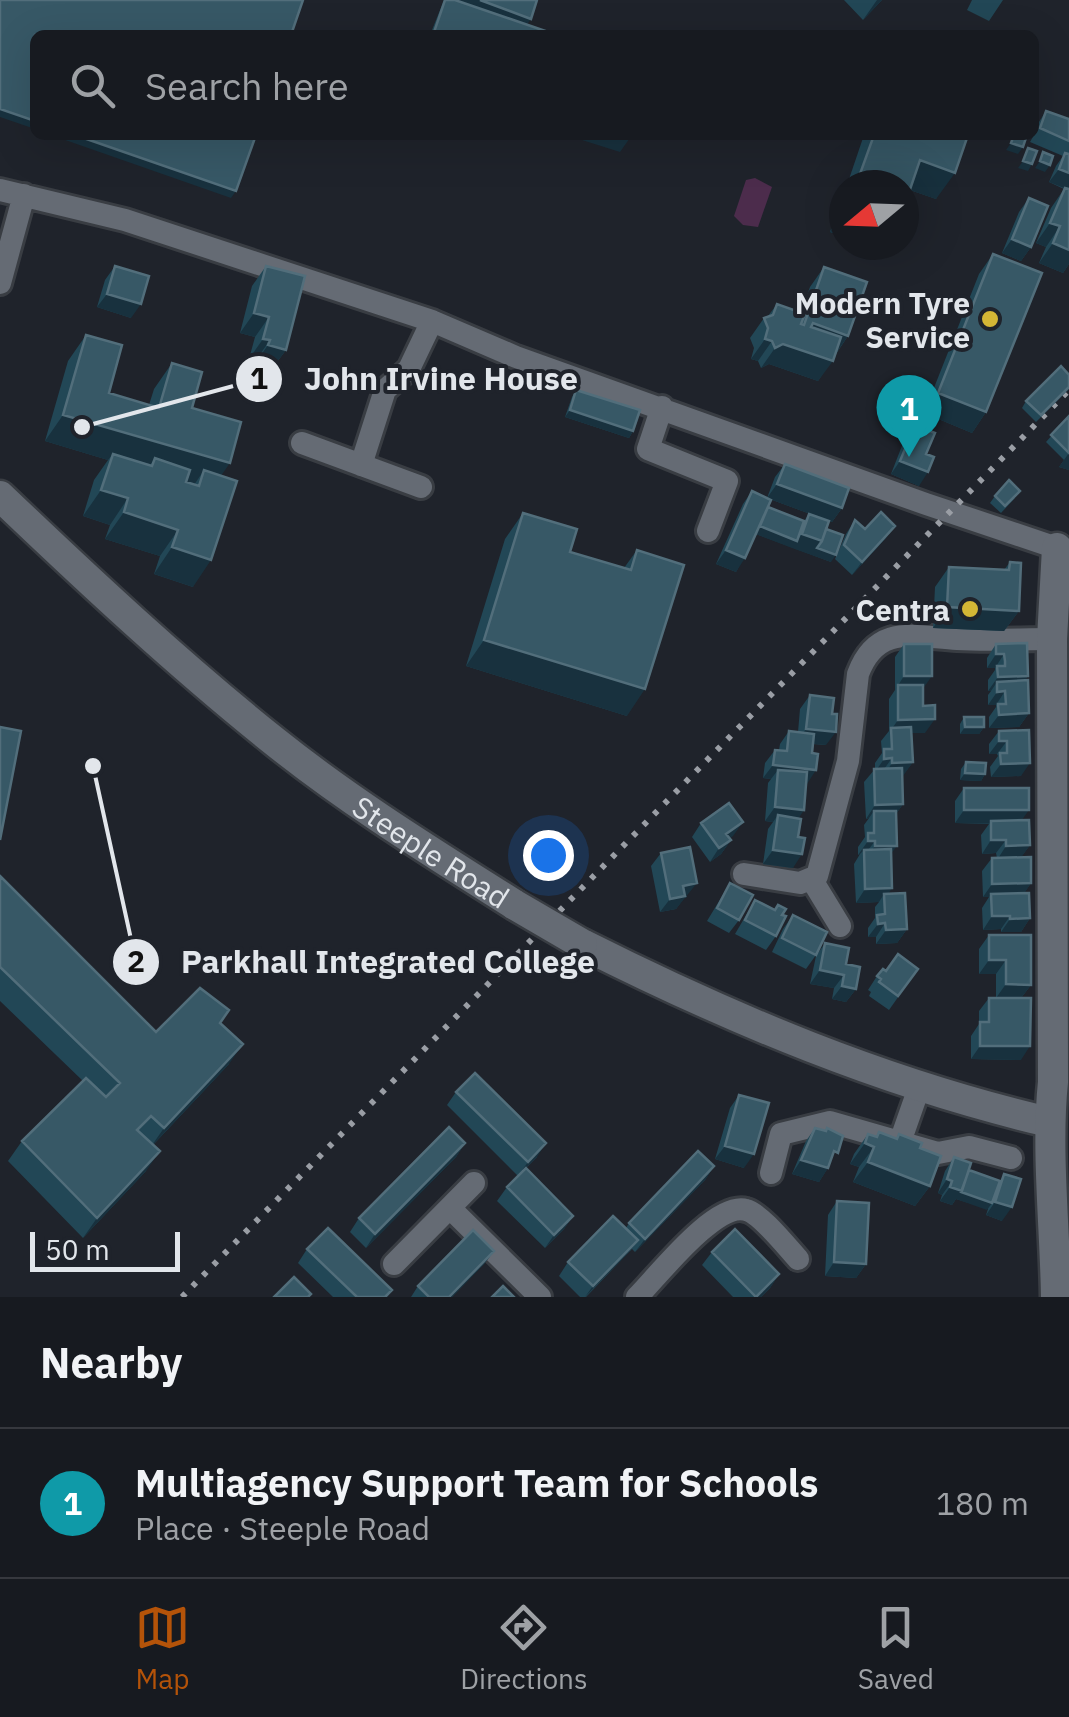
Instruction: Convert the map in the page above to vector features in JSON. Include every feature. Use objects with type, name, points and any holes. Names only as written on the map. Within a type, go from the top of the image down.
[{"type":"street","points":[[0,190],[125,220],[432,320],[516,356],[1063,550],[1052,639],[1054,1082],[1049,1122],[1056,1297]]},
{"type":"street","points":[[0,283],[24,196]]},
{"type":"street","points":[[361,465],[385,390],[409,369],[432,320]]},
{"type":"street","points":[[662,407],[648,449],[727,481],[708,531]]},
{"type":"street","points":[[302,443],[421,487]]},
{"type":"street","name":"Steeple Road","points":[[0,496],[86,578],[275,742],[390,825],[515,905],[668,987],[772,1033],[920,1086],[1049,1122]]},
{"type":"street","points":[[744,874],[788,882],[812,880],[822,869],[848,761],[858,674],[869,653],[887,640],[908,634],[956,639],[1052,639]]},
{"type":"street","points":[[812,880],[840,926]]},
{"type":"street","points":[[900,1142],[920,1086]]},
{"type":"street","points":[[770,1173],[782,1134],[824,1122],[938,1153],[969,1147],[1011,1158]]},
{"type":"street","points":[[394,1264],[474,1183]]},
{"type":"street","points":[[450,1208],[540,1297]]},
{"type":"street","points":[[652,1292],[713,1219],[734,1209],[753,1213],[798,1259]]},
{"type":"shaded area","points":[[755,178],[772,187],[758,227],[743,225],[734,216],[746,180]]},
{"type":"building","points":[[0,0],[303,0],[293,30],[30,30],[30,119],[0,109]]},
{"type":"building","points":[[445,0],[455,0],[542,30],[435,30]]},
{"type":"building","points":[[480,0],[537,0],[531,19]]},
{"type":"building","points":[[1046,111],[1069,119],[1069,141],[1040,128]]},
{"type":"building","points":[[89,140],[254,140],[236,191]]},
{"type":"building","points":[[872,140],[966,140],[955,173],[920,160],[917,170],[861,170]]},
{"type":"building","points":[[1012,140],[1025,140],[1023,147],[1011,143]]},
{"type":"building","points":[[1028,148],[1037,151],[1032,164],[1023,161]]},
{"type":"building","points":[[1043,152],[1053,156],[1050,165],[1040,161]]},
{"type":"building","points":[[1065,153],[1069,154],[1069,173],[1059,169]]},
{"type":"building","points":[[1065,188],[1069,189],[1069,250],[1053,243],[1060,226],[1050,223]]},
{"type":"building","points":[[1029,198],[1048,206],[1031,247],[1012,239]]},
{"type":"building","points":[[993,254],[1042,273],[986,412],[938,393]]},
{"type":"building","points":[[115,266],[149,276],[141,304],[107,294]]},
{"type":"building","points":[[266,266],[305,276],[286,350],[268,345],[270,340],[263,339],[269,317],[254,313]]},
{"type":"building","points":[[824,267],[867,282],[848,336],[813,323],[811,327],[841,337],[833,361],[783,344],[775,348],[772,341],[765,339],[768,328],[764,318],[773,315],[777,304],[805,314],[801,324],[804,325]]},
{"type":"building","points":[[86,335],[122,345],[109,393],[159,408],[172,363],[202,372],[192,408],[241,422],[230,463],[63,415]]},
{"type":"building","points":[[1061,366],[1069,375],[1069,387],[1041,415],[1026,401]]},
{"type":"building","points":[[576,390],[640,410],[633,431],[570,410]]},
{"type":"building","points":[[1069,416],[1069,453],[1051,435]]},
{"type":"building","points":[[915,425],[935,433],[926,454],[934,457],[928,472],[900,461]]},
{"type":"building","points":[[113,454],[152,466],[155,458],[190,470],[186,482],[199,486],[204,470],[237,481],[211,560],[172,547],[178,530],[124,512],[128,498],[101,490]]},
{"type":"building","points":[[785,464],[849,488],[842,508],[777,484]]},
{"type":"building","points":[[1009,480],[1020,491],[1005,506],[995,496]]},
{"type":"building","points":[[752,491],[771,500],[745,558],[726,550]]},
{"type":"building","points":[[768,507],[804,521],[797,541],[760,526]]},
{"type":"building","points":[[881,512],[895,526],[862,562],[844,545],[855,520],[865,529]]},
{"type":"building","points":[[523,513],[577,529],[570,552],[631,570],[637,550],[684,565],[645,689],[484,640]]},
{"type":"building","points":[[809,514],[829,521],[822,541],[802,534]]},
{"type":"building","points":[[826,529],[843,535],[836,555],[817,548]]},
{"type":"building","points":[[1010,562],[1021,563],[1019,611],[947,607],[949,567],[1009,570]]},
{"type":"building","points":[[1027,643],[1028,676],[998,677],[997,666],[1005,666],[1005,661],[1004,654],[996,654],[996,644]]},
{"type":"building","points":[[904,644],[932,644],[932,676],[904,676]]},
{"type":"building","points":[[1028,680],[1029,713],[999,715],[998,704],[1006,704],[1005,691],[997,692],[997,682]]},
{"type":"building","points":[[898,685],[923,685],[923,706],[935,705],[935,719],[898,720]]},
{"type":"building","points":[[810,695],[834,698],[836,732],[806,729]]},
{"type":"building","points":[[964,717],[984,717],[984,727],[965,727]]},
{"type":"building","points":[[0,727],[21,731],[0,840]]},
{"type":"building","points":[[911,727],[913,762],[892,763],[892,758],[884,759],[884,749],[892,749],[891,728]]},
{"type":"building","points":[[1029,730],[1030,763],[1001,764],[1000,753],[1007,753],[1007,741],[999,741],[999,731]]},
{"type":"building","points":[[789,731],[814,734],[812,753],[818,754],[816,770],[773,765],[775,750],[787,751]]},
{"type":"building","points":[[966,762],[986,763],[985,774],[965,773]]},
{"type":"building","points":[[902,768],[903,804],[875,805],[874,769]]},
{"type":"building","points":[[778,770],[807,772],[804,810],[775,807]]},
{"type":"building","points":[[964,788],[1029,788],[1029,810],[964,810]]},
{"type":"building","points":[[729,803],[743,822],[726,834],[731,840],[719,848],[701,823]]},
{"type":"building","points":[[874,811],[896,811],[897,846],[875,846],[875,841],[868,841],[868,833],[874,833]]},
{"type":"building","points":[[778,815],[801,819],[798,837],[805,838],[802,854],[773,850]]},
{"type":"building","points":[[1029,820],[1030,845],[1006,846],[1006,840],[991,840],[991,821]]},
{"type":"building","points":[[690,847],[697,883],[683,886],[685,896],[670,899],[661,853]]},
{"type":"building","points":[[891,849],[892,888],[865,889],[864,850]]},
{"type":"building","points":[[1031,857],[1031,883],[992,884],[992,858]]},
{"type":"building","points":[[0,876],[156,1032],[200,988],[229,1010],[220,1023],[243,1044],[164,1128],[151,1116],[137,1130],[160,1151],[97,1218],[22,1141],[86,1078],[106,1097],[120,1083],[0,967]]},
{"type":"building","points":[[730,883],[753,895],[739,920],[717,908]]},
{"type":"building","points":[[905,893],[907,929],[886,930],[885,923],[878,924],[877,915],[885,914],[884,894]]},
{"type":"building","points":[[1029,893],[1030,918],[992,916],[991,894]]},
{"type":"building","points":[[755,900],[775,910],[778,905],[786,909],[776,936],[745,920]]},
{"type":"building","points":[[793,915],[827,932],[816,955],[782,938]]},
{"type":"building","points":[[989,935],[1031,935],[1031,985],[1006,984],[1006,960],[989,960]]},
{"type":"building","points":[[825,943],[849,948],[846,964],[860,967],[856,989],[842,986],[844,975],[820,970]]},
{"type":"building","points":[[898,954],[918,969],[898,996],[877,976],[883,969],[886,971]]},
{"type":"building","points":[[989,998],[1031,998],[1030,1046],[980,1046],[980,1022],[989,1022]]},
{"type":"building","points":[[475,1073],[546,1143],[528,1162],[456,1092]]},
{"type":"building","points":[[739,1095],[769,1103],[754,1154],[725,1146]]},
{"type":"building","points":[[449,1127],[465,1143],[375,1234],[359,1218]]},
{"type":"building","points":[[815,1128],[827,1128],[843,1136],[828,1168],[801,1160]]},
{"type":"building","points":[[879,1132],[897,1139],[899,1134],[941,1156],[930,1186],[868,1162],[874,1147],[865,1143],[868,1134],[877,1137]]},
{"type":"building","points":[[698,1151],[714,1166],[645,1239],[629,1223]]},
{"type":"building","points":[[954,1157],[971,1163],[962,1191],[950,1187],[952,1181],[947,1179]]},
{"type":"building","points":[[526,1168],[573,1216],[554,1235],[507,1187]]},
{"type":"building","points":[[969,1170],[1000,1181],[992,1203],[961,1192]]},
{"type":"building","points":[[1004,1174],[1021,1179],[1012,1207],[995,1202]]},
{"type":"building","points":[[837,1201],[869,1203],[866,1264],[834,1262]]},
{"type":"building","points":[[613,1216],[638,1240],[593,1286],[568,1262]]},
{"type":"building","points":[[328,1228],[392,1290],[385,1297],[357,1297],[307,1249]]},
{"type":"building","points":[[735,1229],[779,1274],[756,1297],[712,1252]]},
{"type":"building","points":[[473,1230],[494,1251],[449,1297],[429,1297],[418,1286]]},
{"type":"building","points":[[294,1277],[311,1294],[308,1297],[274,1297]]},
{"type":"building","points":[[503,1286],[514,1297],[492,1297]]},
{"type":"railway","points":[[182,1297],[1069,390]]},
{"type":"place","name":"Modern Tyre Service","points":[[990,319]]},
{"type":"place","name":"John Irvine House","points":[[82,427]]},
{"type":"place","name":"Multiagency Support Team for Schools","points":[[909,457]]},
{"type":"place","name":"Centra","points":[[970,609]]},
{"type":"place","name":"Parkhall Integrated College","points":[[93,766]]}]
